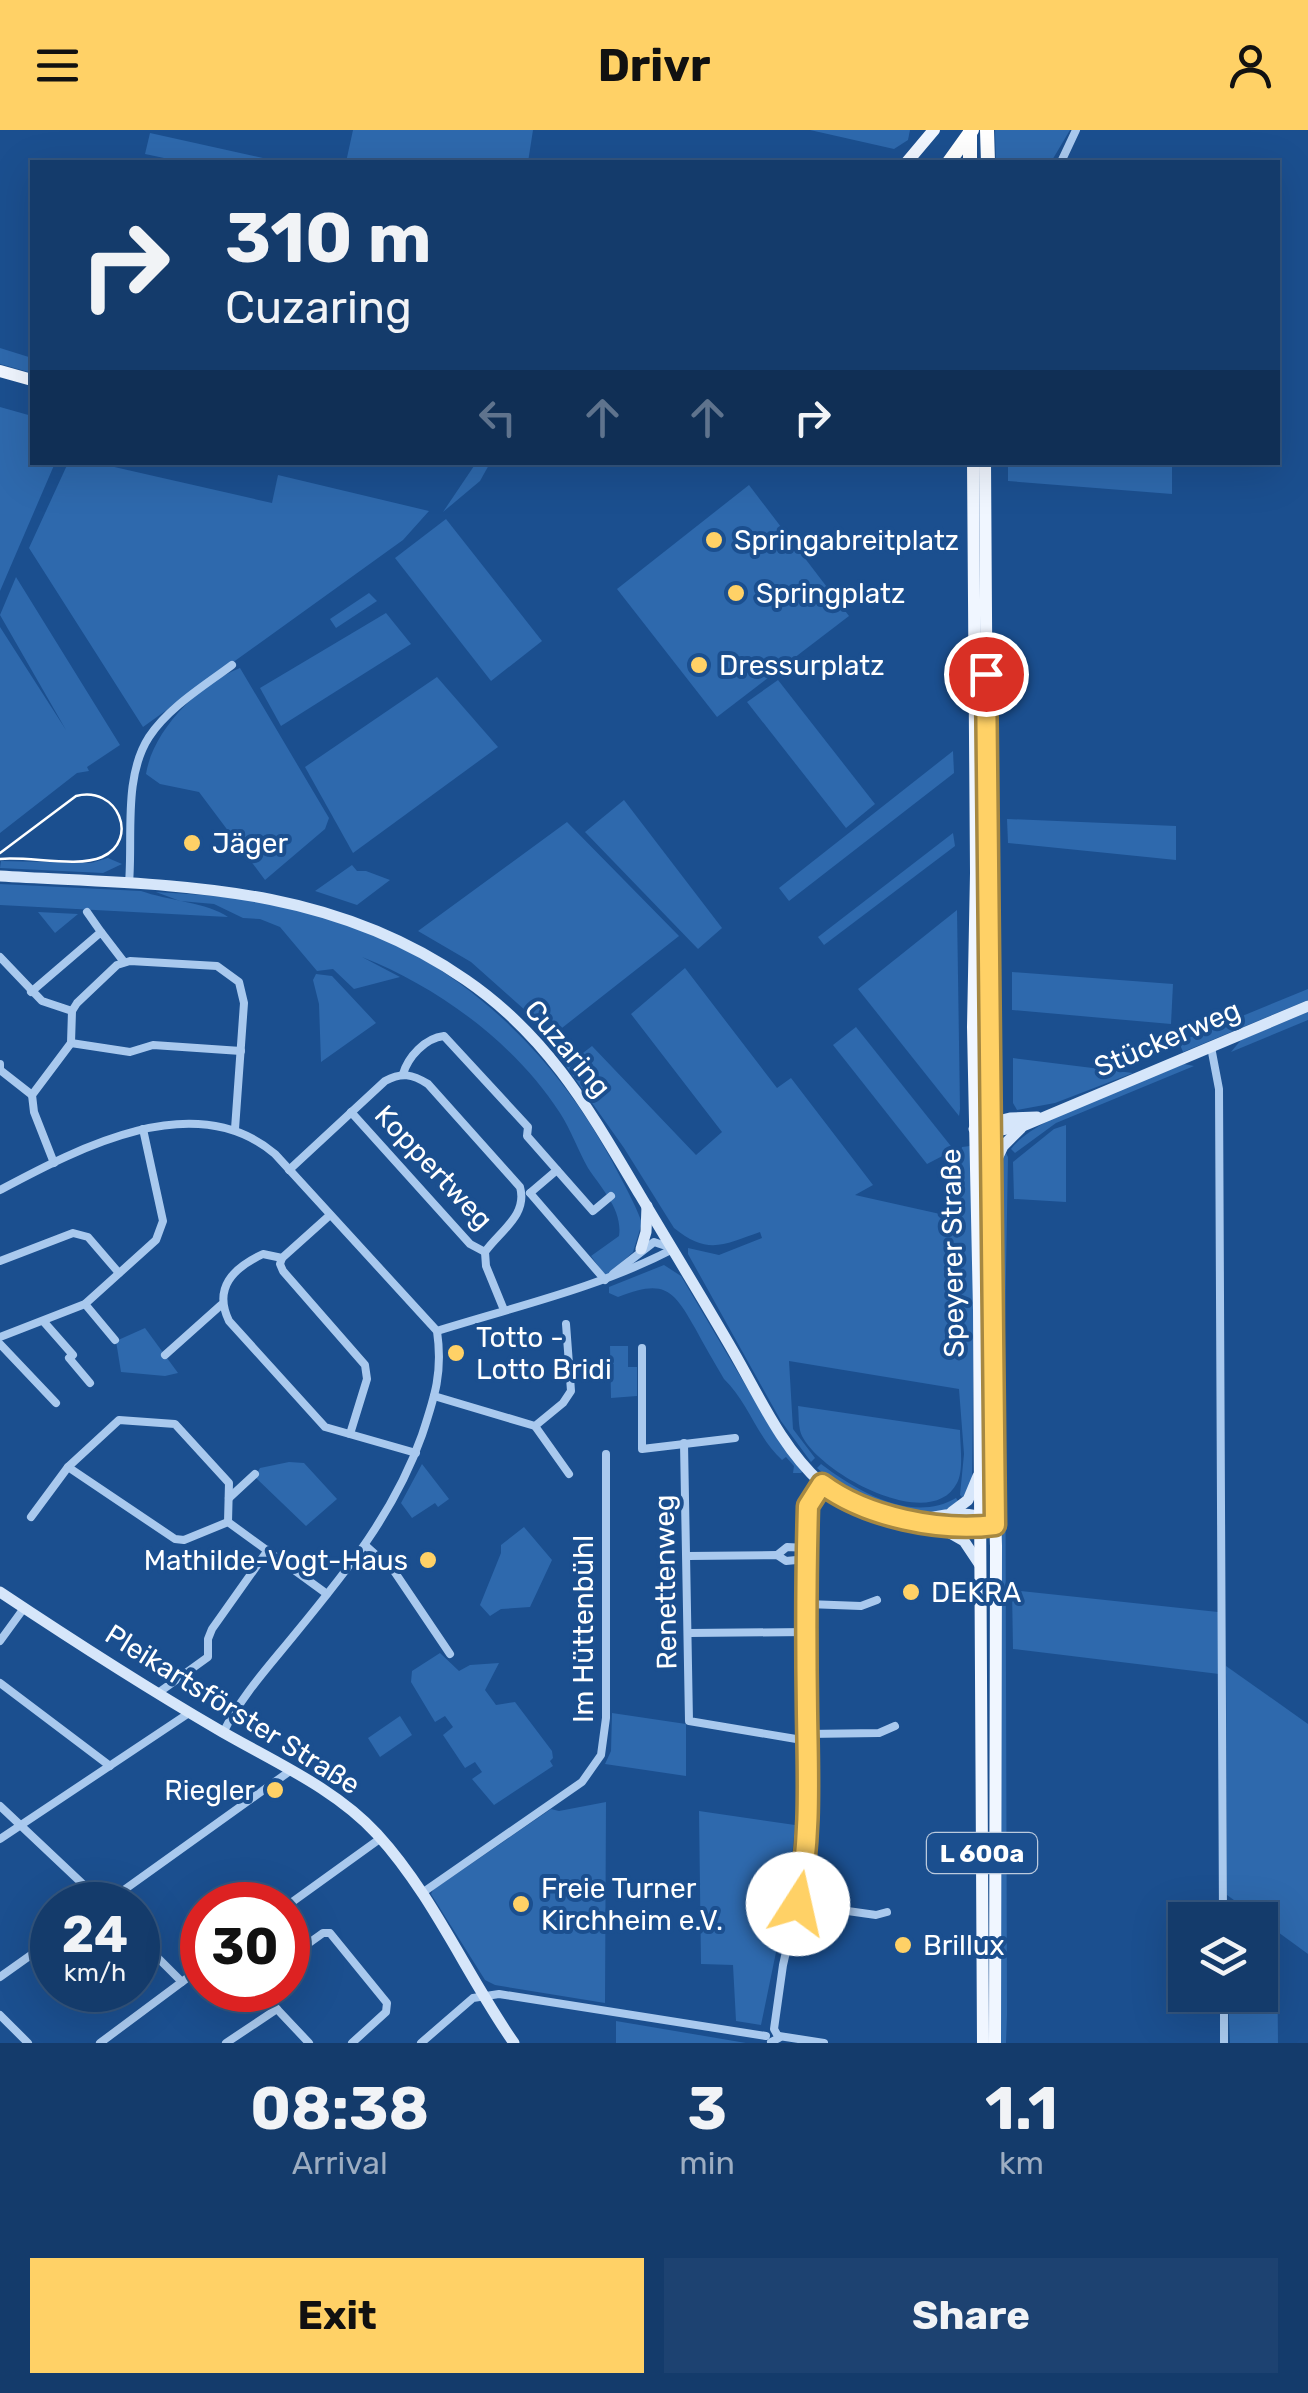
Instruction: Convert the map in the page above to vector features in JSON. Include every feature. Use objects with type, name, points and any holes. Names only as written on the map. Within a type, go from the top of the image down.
[{"type":"highway","points":[[950,160],[971,130]]},
{"type":"highway","points":[[970,160],[971,130]]},
{"type":"highway","points":[[988,130],[988,160]]},
{"type":"main road","points":[[910,160],[934,130]]},
{"type":"main road","points":[[0,371],[30,379]]},
{"type":"main road","name":"Speyerer Straße","points":[[974,465],[974,1129],[983,2043]]},
{"type":"main road","name":"Speyerer Straße","points":[[985,465],[996,2043]]},
{"type":"main road","name":"Cuzaring","points":[[0,876],[210,888],[273,898],[377,931],[451,970],[505,1012],[553,1060],[582,1097],[772,1419],[822,1484],[858,1506],[916,1521],[980,1521]]},
{"type":"main road","name":"Stückerweg","points":[[990,1127],[1023,1126],[1308,1006]]},
{"type":"main road","name":"Stückerweg","points":[[974,1129],[1045,1116]]},
{"type":"main road","points":[[990,1174],[1004,1146],[1023,1126]]},
{"type":"main road","points":[[641,1249],[647,1206]]},
{"type":"main road","points":[[949,1514],[968,1500],[980,1472]]},
{"type":"main road","name":"Cuzaring","points":[[916,1521],[949,1514],[995,1525]]},
{"type":"main road","points":[[932,1522],[964,1541],[980,1566]]},
{"type":"main road","name":"Pleikartsförster Straße","points":[[0,1592],[189,1713],[332,1795],[380,1838],[514,2043]]},
{"type":"street","points":[[1062,160],[1076,130]]},
{"type":"street","points":[[129,883],[134,779],[142,751],[169,714],[232,665]]},
{"type":"street","points":[[86,912],[124,962]]},
{"type":"street","points":[[32,992],[101,932]]},
{"type":"street","points":[[0,957],[42,1001],[72,1011]]},
{"type":"street","points":[[54,1163],[34,1112],[32,1095],[70,1043],[72,1011],[86,991],[124,962],[217,966],[239,982],[244,996],[235,1128]]},
{"type":"street","points":[[403,1074],[407,1061],[433,1037],[444,1036],[528,1127],[526,1136],[593,1212],[611,1196]]},
{"type":"street","points":[[70,1043],[130,1052],[153,1045],[240,1051]]},
{"type":"street","points":[[1210,1047],[1219,1089],[1223,1902]]},
{"type":"street","points":[[0,1068],[32,1095]]},
{"type":"street","points":[[290,1170],[385,1081],[403,1074],[415,1076],[428,1084],[605,1280]]},
{"type":"street","name":"Koppertweg","points":[[351,1112],[470,1244],[485,1252]]},
{"type":"street","points":[[0,1190],[54,1163],[143,1130],[194,1125],[235,1128],[256,1139],[290,1170],[437,1331],[442,1363],[434,1396],[416,1453],[394,1500],[366,1546],[258,1679],[223,1733]]},
{"type":"street","points":[[56,1403],[0,1341],[85,1304],[151,1246],[162,1227],[143,1130]]},
{"type":"street","points":[[504,1310],[486,1266],[485,1252],[516,1217],[526,1193],[557,1170]]},
{"type":"street","points":[[330,1215],[280,1264],[365,1365],[366,1379],[350,1434]]},
{"type":"street","points":[[0,1261],[73,1233],[88,1237],[119,1273]]},
{"type":"street","points":[[605,1280],[654,1242],[674,1249]]},
{"type":"street","points":[[437,1331],[561,1296],[674,1249]]},
{"type":"street","points":[[282,1258],[264,1254],[245,1265],[226,1284],[222,1306],[229,1321],[325,1427],[416,1453]]},
{"type":"street","points":[[85,1304],[115,1340]]},
{"type":"street","points":[[164,1355],[222,1306]]},
{"type":"street","points":[[44,1322],[90,1383]]},
{"type":"street","points":[[536,1426],[563,1403],[570,1391],[566,1324]]},
{"type":"street","points":[[642,1348],[642,1449],[735,1438]]},
{"type":"street","points":[[434,1396],[536,1426],[569,1474]]},
{"type":"street","points":[[31,1517],[68,1467],[119,1420],[175,1424],[229,1483],[228,1522]]},
{"type":"street","name":"Renettenweg","points":[[684,1443],[688,1721],[807,1737]]},
{"type":"street","name":"Im Hüttenbühl","points":[[420,1894],[582,1782],[602,1755],[606,1718],[606,1454]]},
{"type":"street","points":[[68,1467],[175,1539],[184,1540],[228,1522]]},
{"type":"street","points":[[229,1498],[255,1474]]},
{"type":"street","points":[[772,2037],[807,1851],[808,1506],[822,1484]]},
{"type":"street","points":[[228,1522],[328,1594]]},
{"type":"street","points":[[366,1546],[394,1572],[450,1654]]},
{"type":"street","points":[[777,1555],[786,1547],[807,1548]]},
{"type":"street","points":[[158,1693],[208,1657],[212,1628],[268,1550]]},
{"type":"street","points":[[688,1556],[777,1555],[786,1561],[807,1559]]},
{"type":"street","points":[[807,1604],[861,1606],[877,1600]]},
{"type":"street","points":[[0,1641],[24,1608]]},
{"type":"street","points":[[689,1633],[806,1632]]},
{"type":"street","points":[[0,1683],[110,1766]]},
{"type":"street","points":[[0,1839],[189,1713]]},
{"type":"street","points":[[807,1737],[879,1733],[895,1726]]},
{"type":"street","points":[[136,1882],[290,1771]]},
{"type":"street","points":[[0,1806],[80,1882]]},
{"type":"street","points":[[310,1889],[380,1838]]},
{"type":"street","points":[[798,1904],[876,1915],[888,1912]]},
{"type":"street","points":[[310,1942],[330,1933],[387,2003],[386,2012],[352,2043]]},
{"type":"street","points":[[0,1977],[30,1956]]},
{"type":"street","points":[[160,1960],[180,1980]]},
{"type":"street","points":[[100,2043],[180,1983]]},
{"type":"street","points":[[421,2043],[466,2002],[499,1994],[824,2043]]},
{"type":"street","points":[[226,2043],[272,2012]]},
{"type":"street","points":[[280,2012],[309,2043]]},
{"type":"street","points":[[1224,2012],[1224,2043]]},
{"type":"street","points":[[0,2016],[28,2043]]},
{"type":"shaded area","points":[[353,130],[533,130],[528,160],[346,160]]},
{"type":"shaded area","points":[[810,130],[910,130],[908,140],[894,149]]},
{"type":"shaded area","points":[[995,130],[1070,130],[1052,160],[996,160]]},
{"type":"shaded area","points":[[150,133],[272,160],[174,160],[145,154]]},
{"type":"shaded area","points":[[0,348],[30,357],[30,372],[0,364]]},
{"type":"shaded area","points":[[0,407],[30,415],[30,465],[54,465],[0,591]]},
{"type":"shaded area","points":[[67,465],[109,465],[272,503],[278,475],[429,511],[403,540],[143,727],[29,548]]},
{"type":"shaded area","points":[[475,465],[489,465],[480,481],[443,512]]},
{"type":"shaded area","points":[[1008,465],[1172,465],[1172,494],[1008,481]]},
{"type":"shaded area","points":[[749,485],[849,616],[717,717],[617,589]]},
{"type":"shaded area","points":[[446,519],[542,641],[491,681],[395,558]]},
{"type":"shaded area","points":[[16,577],[120,745],[0,833],[0,627],[66,730],[0,615]]},
{"type":"shaded area","points":[[369,593],[377,601],[336,628],[330,619]]},
{"type":"shaded area","points":[[386,613],[411,644],[281,726],[260,688]]},
{"type":"shaded area","points":[[240,668],[329,818],[325,829],[265,880],[199,792],[160,784],[146,774],[158,741],[180,710],[209,685]]},
{"type":"shaded area","points":[[437,677],[498,747],[353,853],[305,767]]},
{"type":"shaded area","points":[[778,680],[875,804],[846,828],[747,702]]},
{"type":"shaded area","points":[[953,751],[954,773],[789,901],[779,888]]},
{"type":"shaded area","points":[[624,800],[722,928],[698,949],[585,832]]},
{"type":"shaded area","points":[[1007,819],[1176,826],[1176,860],[1008,843]]},
{"type":"shaded area","points":[[567,822],[679,936],[553,1035],[471,962],[418,931]]},
{"type":"shaded area","points":[[953,833],[955,846],[824,945],[818,937]]},
{"type":"shaded area","points":[[108,858],[122,864],[103,873],[0,868],[1,861],[91,863]]},
{"type":"shaded area","points":[[352,865],[357,871],[390,880],[357,905],[315,891]]},
{"type":"shaded area","points":[[0,884],[141,891],[210,908],[228,917],[0,905]]},
{"type":"shaded area","points":[[156,892],[256,901],[315,913],[363,929],[450,976],[524,1040],[586,1118],[642,1223],[633,1252],[606,1277],[591,1256],[619,1236],[614,1208],[542,1087],[473,1020],[419,984],[362,957],[400,977],[354,989],[333,969],[317,971],[280,927],[260,919],[243,918],[214,904],[180,901]]},
{"type":"shaded area","points":[[957,910],[960,1109],[959,1116],[858,989]]},
{"type":"shaded area","points":[[38,912],[78,914],[55,933]]},
{"type":"shaded area","points":[[685,968],[777,1088],[791,1078],[873,1185],[855,1195],[958,1218],[956,1171],[962,1147],[970,1146],[974,1295],[972,1479],[965,1500],[960,1495],[964,1454],[959,1389],[789,1361],[793,1429],[815,1458],[811,1462],[781,1421],[688,1254],[688,1248],[719,1255],[762,1238],[760,1232],[707,1245],[674,1228],[566,1066],[592,1046],[696,1155],[722,1132],[631,1014]]},
{"type":"shaded area","points":[[1012,972],[1173,984],[1171,1024],[1012,1010]]},
{"type":"shaded area","points":[[316,974],[332,976],[376,1023],[321,1062],[319,1004],[313,980]]},
{"type":"shaded area","points":[[1308,989],[1308,1000],[1183,1052],[1179,1042]]},
{"type":"shaded area","points":[[1308,1012],[1308,1020],[1231,1052],[1241,1040]]},
{"type":"shaded area","points":[[856,1027],[954,1150],[927,1164],[833,1045]]},
{"type":"shaded area","points":[[1013,1058],[1133,1073],[1055,1103],[1017,1110],[1013,1103]]},
{"type":"shaded area","points":[[1184,1064],[1194,1066],[1056,1123],[1015,1153],[1011,1149],[1042,1124],[1065,1112]]},
{"type":"shaded area","points":[[1066,1125],[1066,1202],[1014,1199],[1013,1162],[1054,1129]]},
{"type":"shaded area","points":[[1005,1151],[1007,2014],[1006,2043],[1000,2043],[995,1273],[998,1168]]},
{"type":"shaded area","points":[[664,1265],[681,1276],[801,1473],[793,1473],[794,1466],[786,1457],[782,1460],[766,1441],[673,1296],[656,1288],[618,1297],[609,1293],[609,1287]]},
{"type":"shaded area","points":[[145,1328],[178,1373],[165,1376],[121,1372],[116,1341]]},
{"type":"shaded area","points":[[610,1346],[628,1346],[628,1367],[637,1367],[637,1396],[611,1398]]},
{"type":"shaded area","points":[[798,1406],[960,1430],[957,1483],[944,1497],[924,1503],[877,1493],[831,1467],[813,1451],[801,1433]]},
{"type":"shaded area","points":[[304,1463],[337,1499],[306,1526],[255,1477],[260,1468]]},
{"type":"shaded area","points":[[422,1464],[449,1499],[412,1518],[401,1503]]},
{"type":"shaded area","points":[[821,1464],[868,1493],[903,1506],[939,1505],[956,1498],[960,1504],[923,1513],[884,1507],[848,1491],[817,1468]]},
{"type":"shaded area","points":[[524,1527],[552,1560],[530,1607],[501,1609],[490,1616],[480,1605],[501,1545]]},
{"type":"shaded area","points":[[1012,1590],[1218,1612],[1219,1674],[1013,1649]]},
{"type":"shaded area","points":[[440,1653],[459,1671],[470,1665],[499,1663],[485,1690],[496,1705],[515,1702],[552,1751],[553,1766],[494,1805],[472,1779],[482,1772],[475,1762],[465,1768],[443,1735],[453,1727],[445,1716],[435,1722],[411,1682],[412,1671]]},
{"type":"shaded area","points":[[1226,1666],[1308,1724],[1308,1954],[1278,1932],[1278,1902],[1237,1902],[1227,1895]]},
{"type":"shaded area","points":[[612,1713],[686,1724],[686,1776],[605,1764],[611,1751]]},
{"type":"shaded area","points":[[400,1716],[412,1735],[380,1757],[368,1738]]},
{"type":"shaded area","name":"Freie Turner Kirchheim e.V.","points":[[606,1802],[605,2003],[495,1985],[485,1980],[431,1894],[433,1890],[551,1809]]},
{"type":"shaded area","points":[[699,1811],[795,1825],[789,1889],[761,2025],[736,2021],[733,1965],[701,1964]]},
{"type":"shaded area","points":[[1229,2012],[1278,2012],[1278,2043],[1230,2043]]},
{"type":"shaded area","points":[[616,2021],[746,2043],[616,2043]]},
{"type":"tram line","points":[[0,853],[76,796],[103,798],[113,806],[122,827],[114,849],[92,860],[0,859]]},
{"type":"place","name":"Springabreitplatz","points":[[714,540]]},
{"type":"place","name":"Springplatz","points":[[736,593]]},
{"type":"place","name":"Dressurplatz","points":[[699,665]]},
{"type":"place","name":"Jäger","points":[[192,843]]},
{"type":"place","name":"Totto - Lotto Bridi","points":[[456,1353]]},
{"type":"place","name":"Mathilde-Vogt-Haus","points":[[428,1560]]},
{"type":"place","name":"DEKRA","points":[[911,1592]]},
{"type":"place","name":"Riegler","points":[[275,1790]]},
{"type":"place","name":"Freie Turner Kirchheim e.V.","points":[[521,1904]]},
{"type":"place","name":"Brillux","points":[[903,1945]]},
{"type":"route","points":[[798,1904],[808,1824],[806,1632],[811,1500],[822,1484],[837,1496],[886,1515],[964,1526],[995,1525],[986,674]]}]
